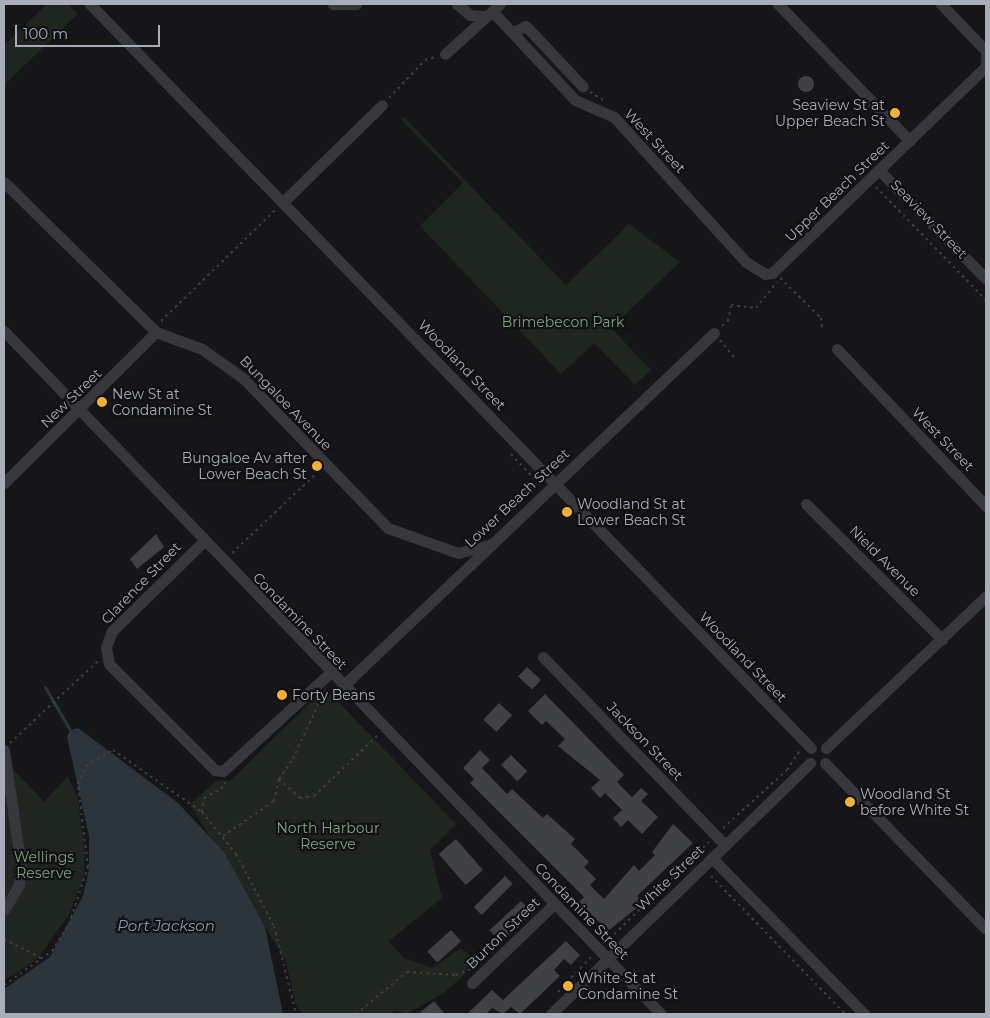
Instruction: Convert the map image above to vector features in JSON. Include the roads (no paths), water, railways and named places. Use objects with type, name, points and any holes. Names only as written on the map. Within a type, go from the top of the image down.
[{"type":"street","name":"Woodland Street","points":[[90,4],[284,201],[555,483],[806,749]]},
{"type":"street","points":[[333,4],[356,4]]},
{"type":"street","points":[[458,4],[470,15],[493,11]]},
{"type":"street","points":[[778,4],[910,141]]},
{"type":"street","points":[[941,4],[986,50],[986,65]]},
{"type":"street","points":[[445,54],[493,11]]},
{"type":"street","name":"West Street","points":[[493,11],[575,100],[614,118],[746,262],[757,272],[776,276]]},
{"type":"street","points":[[513,32],[526,26],[583,87]]},
{"type":"street","name":"Upper Beach Street","points":[[776,276],[986,65]]},
{"type":"street","points":[[284,201],[382,105]]},
{"type":"street","name":"Seaview Street","points":[[880,171],[986,279]]},
{"type":"street","name":"Bungaloe Avenue","points":[[4,182],[156,332],[202,350],[234,370],[325,465],[400,536],[458,553],[491,544]]},
{"type":"street","name":"Condamine Street","points":[[4,331],[203,542],[661,1014]]},
{"type":"street","name":"New Street","points":[[4,483],[80,411],[156,332]]},
{"type":"street","name":"Lower Beach Street","points":[[343,686],[714,333]]},
{"type":"street","name":"West Street","points":[[836,349],[986,506]]},
{"type":"street","name":"Nield Avenue","points":[[806,504],[942,638]]},
{"type":"street","name":"Clarence Street","points":[[203,542],[112,631],[106,647],[110,664],[215,770],[230,768],[330,674]]},
{"type":"street","points":[[986,596],[826,748],[806,749],[810,763],[825,763],[986,929]]},
{"type":"street","name":"Jackson Street","points":[[543,657],[725,845]]},
{"type":"street","points":[[825,763],[826,748]]},
{"type":"street","points":[[4,749],[20,867],[19,885],[4,910]]},
{"type":"street","name":"White Street","points":[[551,1014],[810,763]]},
{"type":"street","points":[[712,858],[864,1014]]},
{"type":"street","name":"Burton Street","points":[[472,983],[554,904]]},
{"type":"water","name":"Port Jackson","points":[[78,728],[178,803],[224,852],[265,927],[283,1014],[4,1014],[4,989],[50,957],[83,896],[89,870],[89,836],[67,737],[70,730]]},
{"type":"waterway","points":[[45,687],[70,730]]},
{"type":"place","name":"Seaview St at Upper Beach St","points":[[895,113]]},
{"type":"place","name":"New St at Condamine St","points":[[102,402]]},
{"type":"place","name":"Bungaloe Av after Lower Beach St","points":[[317,466]]},
{"type":"place","name":"Woodland St at Lower Beach St","points":[[567,512]]},
{"type":"place","name":"Forty Beans","points":[[282,695]]},
{"type":"place","name":"Woodland St before White St","points":[[850,802]]},
{"type":"place","name":"White St at Condamine St","points":[[568,986]]},
{"type":"park label","name":"Brimebecon Park","points":[[563,322]]},
{"type":"park label","name":"North Harbour Reserve","points":[[328,836]]},
{"type":"park label","name":"Wellings Reserve","points":[[44,866]]}]
